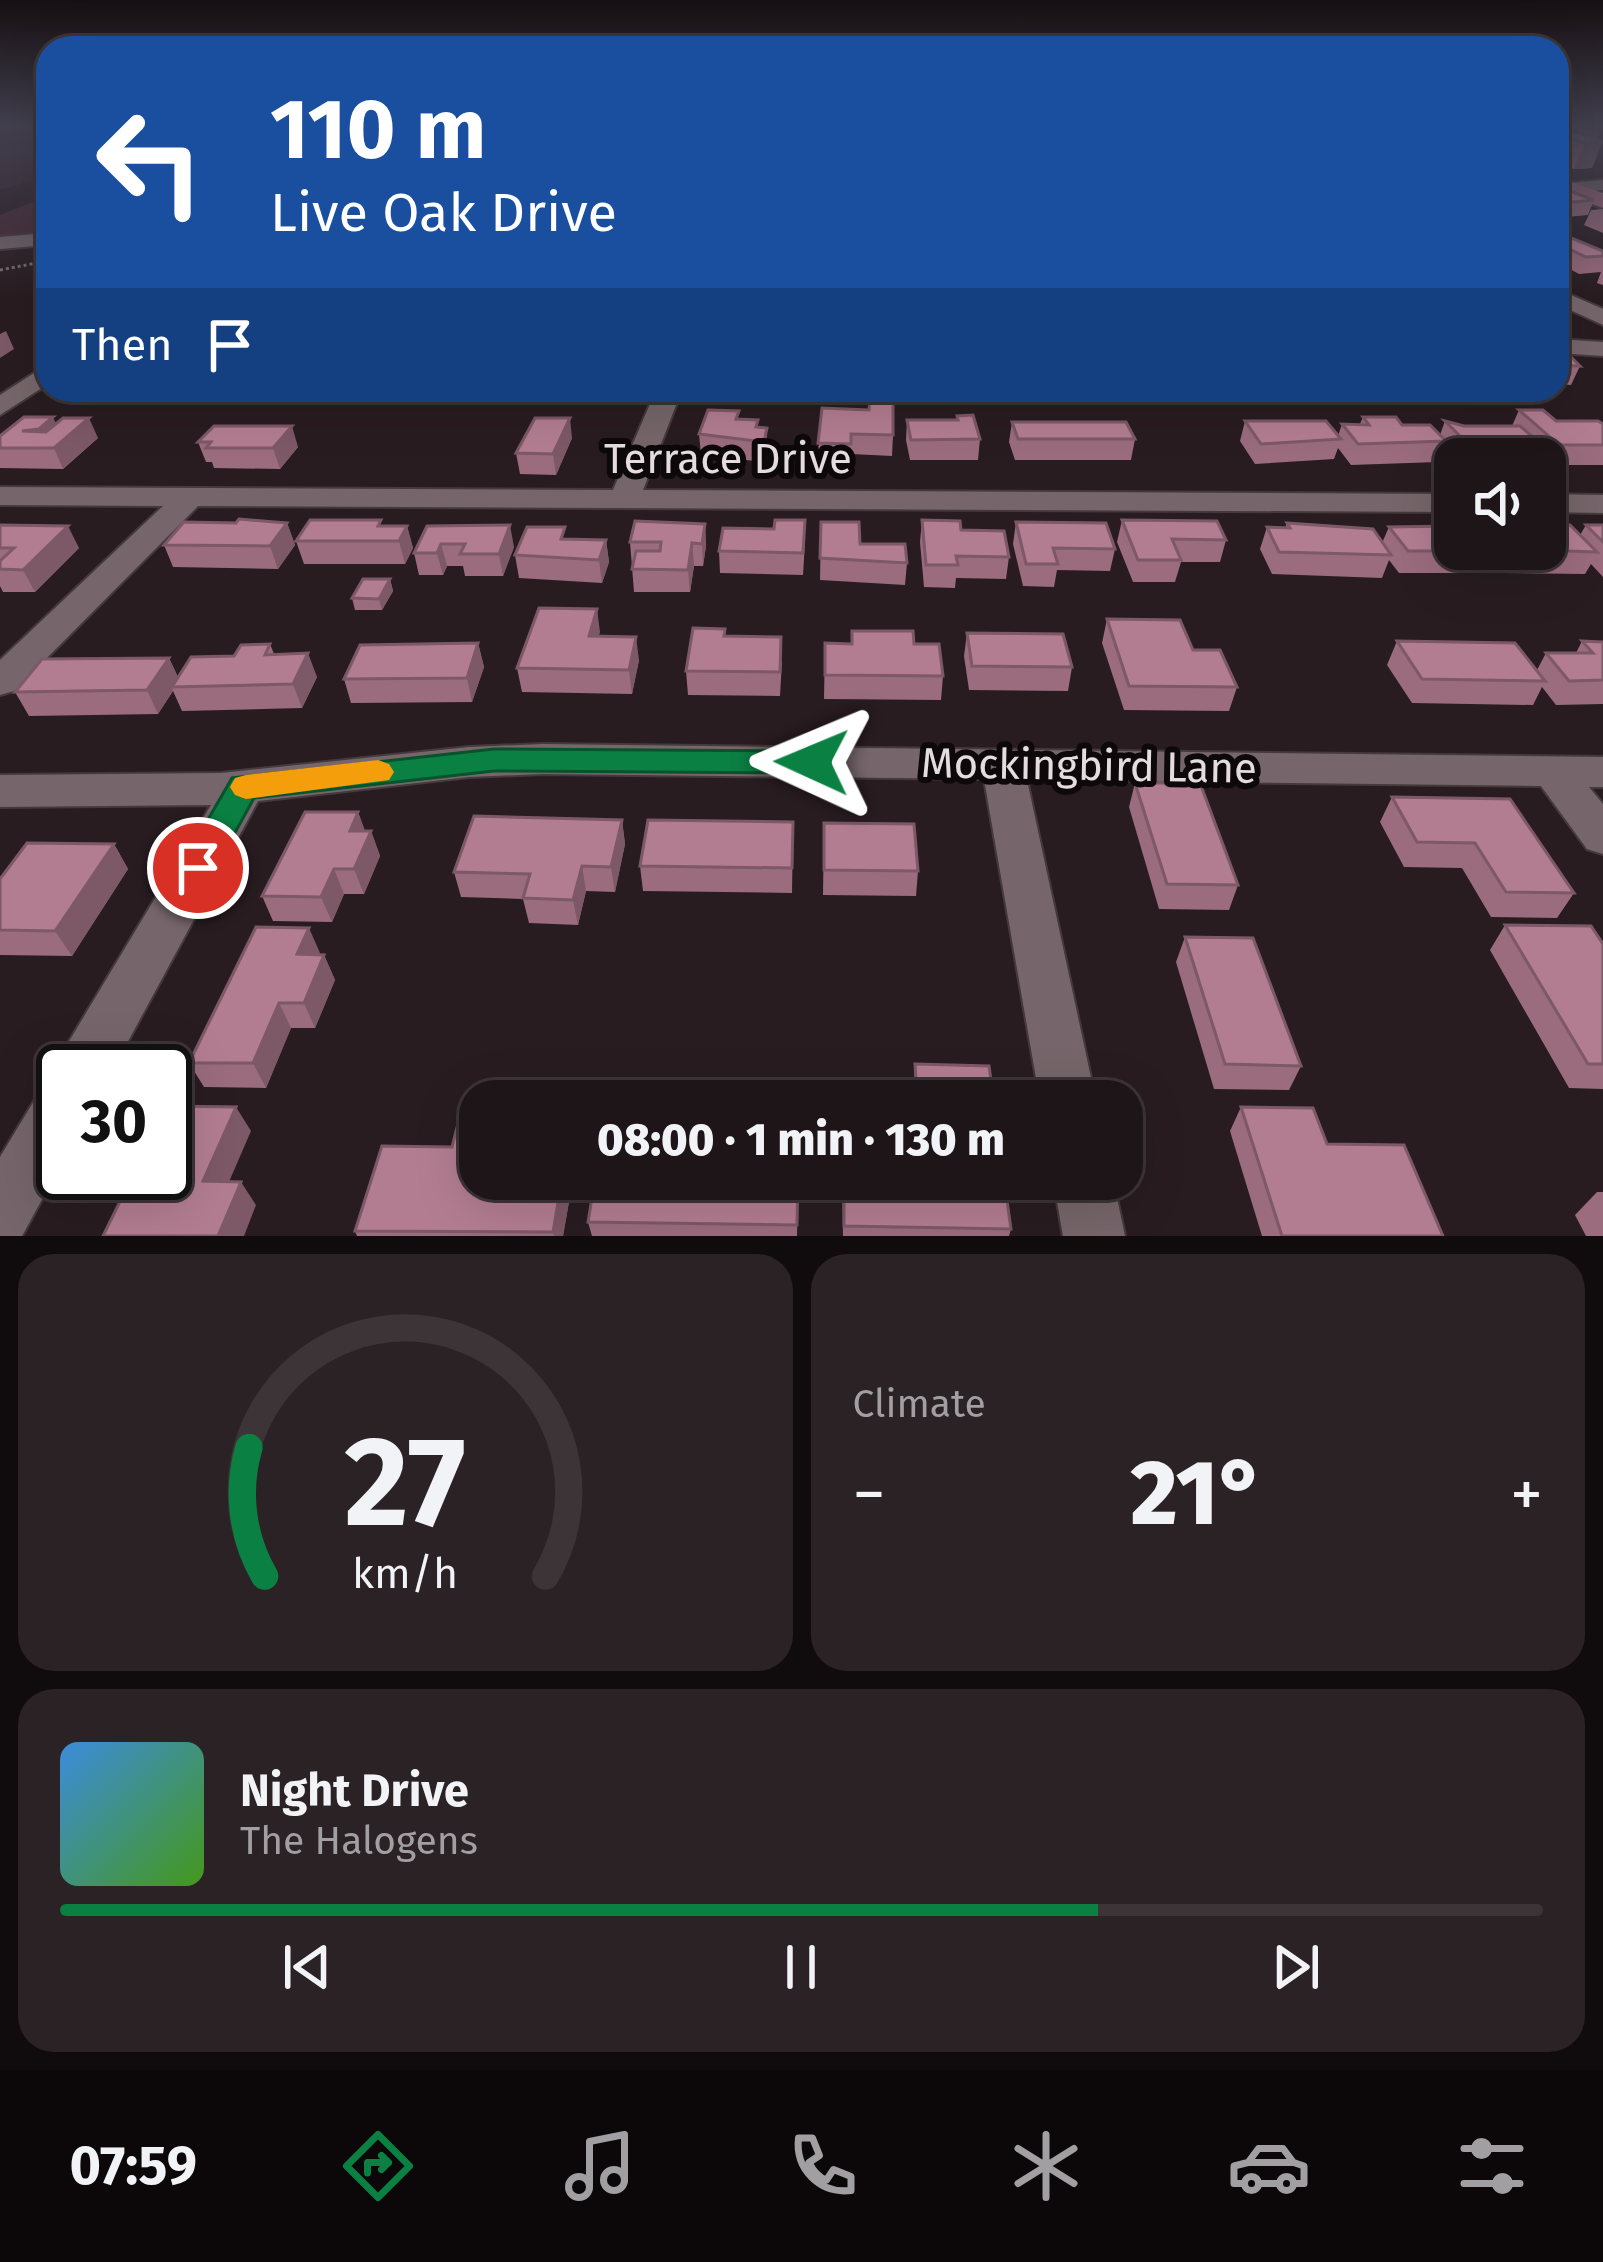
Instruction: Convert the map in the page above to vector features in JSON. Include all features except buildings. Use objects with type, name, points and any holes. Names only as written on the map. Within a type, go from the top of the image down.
[{"type":"main road","points":[[1569,190],[1603,201]]},
{"type":"street","points":[[1569,187],[1603,185]]},
{"type":"street","points":[[0,243],[36,240]]},
{"type":"street","points":[[1569,302],[1603,318]]},
{"type":"street","points":[[1569,347],[1603,349]]},
{"type":"street","points":[[0,407],[36,381]]},
{"type":"street","points":[[623,500],[663,402]]},
{"type":"street","name":"Terrace Drive","points":[[0,496],[1434,503]]},
{"type":"street","points":[[0,682],[190,497]]},
{"type":"street","points":[[1566,503],[1603,503]]},
{"type":"street","name":"Mockingbird Lane","points":[[0,790],[244,787],[494,760],[1603,772]]},
{"type":"street","points":[[1002,764],[1064,1080]]},
{"type":"street","points":[[1553,771],[1603,837]]},
{"type":"street","points":[[97,1044],[244,787]]},
{"type":"street","points":[[0,1215],[36,1152]]},
{"type":"street","points":[[1087,1200],[1094,1236]]},
{"type":"path","points":[[0,270],[36,262]]},
{"type":"shaded area","points":[[36,201],[36,237],[0,240],[0,215]]},
{"type":"slow traffic","points":[[246,787],[378,772]]},
{"type":"route","points":[[198,868],[244,787],[494,760],[812,762]]}]
